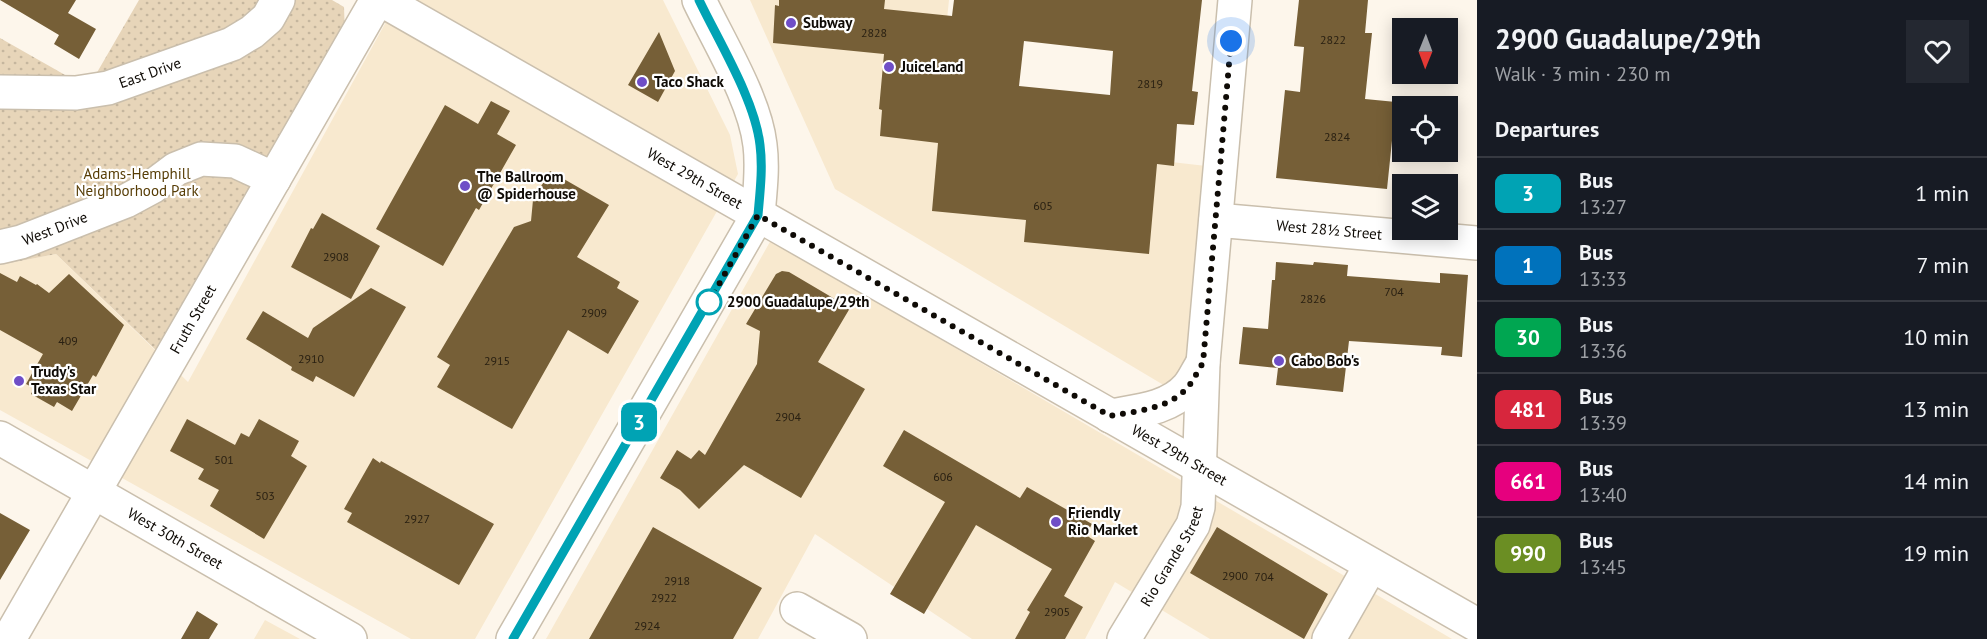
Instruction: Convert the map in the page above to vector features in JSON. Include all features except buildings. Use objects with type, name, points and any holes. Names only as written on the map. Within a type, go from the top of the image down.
[{"type":"street","name":"East Drive","points":[[0,93],[76,93],[108,88],[232,44],[252,32],[268,18],[278,0]]},
{"type":"street","name":"Fruth Street","points":[[9,639],[380,0]]},
{"type":"street","name":"West 29th Street","points":[[380,0],[1477,625]]},
{"type":"street","points":[[513,639],[758,215],[761,163],[760,144],[753,111],[699,0]]},
{"type":"street","name":"Rio Grande Street","points":[[1124,639],[1193,525],[1197,507],[1203,363],[1235,0]]},
{"type":"street","name":"West Drive","points":[[0,247],[21,242],[126,201],[152,187],[176,169],[201,159],[236,161],[274,179]]},
{"type":"street","name":"West 28½ Street","points":[[1216,220],[1477,243]]},
{"type":"street","points":[[1110,416],[1153,408],[1173,400],[1188,387],[1203,363]]},
{"type":"street","name":"West 30th Street","points":[[0,438],[350,639]]},
{"type":"street","points":[[1329,639],[1371,565]]},
{"type":"street","points":[[797,609],[850,639]]},
{"type":"shaded area","points":[[398,0],[663,0],[730,135],[738,174],[475,639],[411,639],[0,410],[0,265],[56,254],[188,382]]},
{"type":"shaded area","points":[[750,0],[949,0],[935,135],[1215,167],[1187,399],[835,189]]},
{"type":"shaded area","points":[[771,240],[1452,639],[1210,639],[1115,582],[1085,639],[972,639],[815,534],[758,639],[546,639]]},
{"type":"shaded area","points":[[265,620],[300,639],[254,639]]},
{"type":"green space","name":"Adams-Hemphill Neighborhood Park","points":[[139,0],[332,0],[344,7],[345,35],[162,356],[56,254],[0,265],[0,38],[88,88]]},
{"type":"bus line","name":"3","points":[[513,639],[758,215],[762,172],[760,144],[753,111],[699,0]]},
{"type":"place","name":"Subway","points":[[791,23]]},
{"type":"place","name":"JuiceLand","points":[[889,67]]},
{"type":"place","name":"Taco Shack","points":[[642,82]]},
{"type":"place","name":"The Ballroom @ Spiderhouse","points":[[465,186]]},
{"type":"place","name":"2900 Guadalupe/29th","points":[[709,302]]},
{"type":"place","name":"Cabo Bob's","points":[[1279,361]]},
{"type":"place","name":"Trudy's Texas Star","points":[[19,381]]},
{"type":"place","name":"Friendly Rio Market","points":[[1056,522]]},
{"type":"route","points":[[709,302],[758,215],[1110,416],[1153,408],[1173,400],[1188,387],[1203,363],[1231,41]]}]
